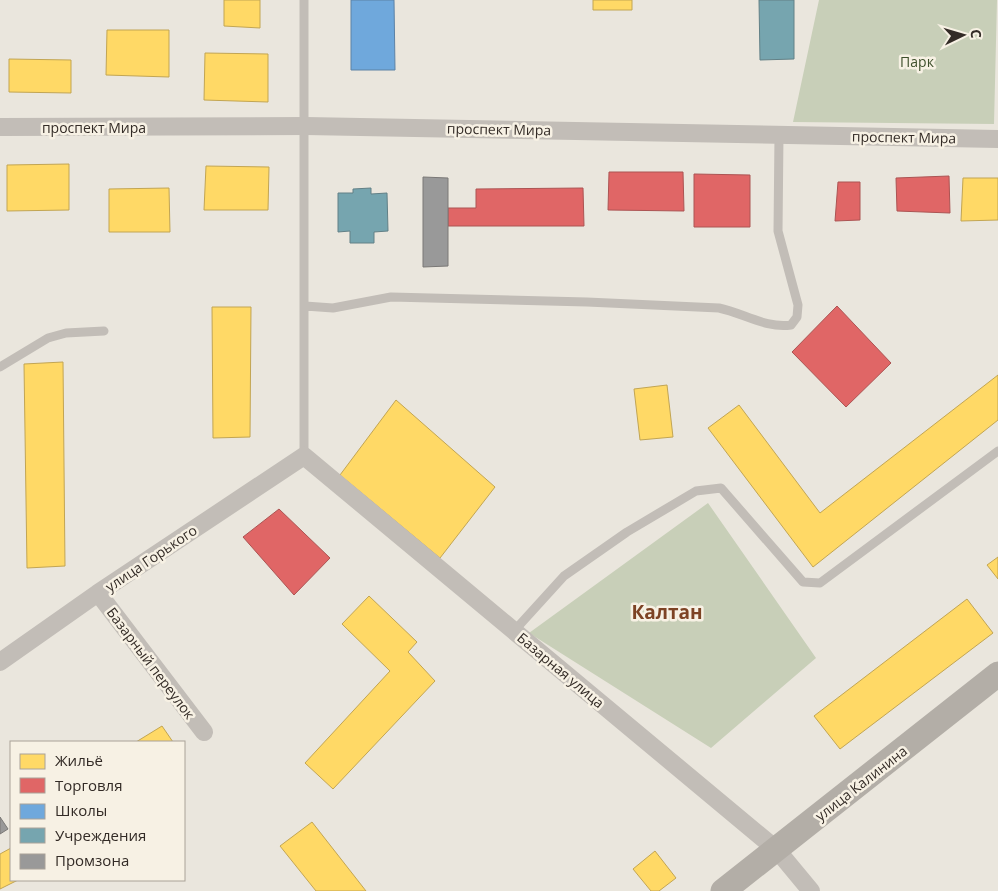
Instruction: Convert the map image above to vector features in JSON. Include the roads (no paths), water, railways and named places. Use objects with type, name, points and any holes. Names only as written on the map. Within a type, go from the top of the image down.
[{"type":"street","name":"проспект Мира","points":[[0,127],[306,126],[998,139]]},
{"type":"street","name":"улица Горького","points":[[0,662],[98,593],[304,456]]},
{"type":"street","name":"Базарная улица","points":[[304,456],[777,850],[812,891]]},
{"type":"street","name":"Базарный переулок","points":[[98,593],[204,732]]},
{"type":"street","name":"улица Калинина","points":[[723,891],[998,674]]},
{"type":"lane","points":[[304,0],[306,126],[304,456]]},
{"type":"lane","points":[[305,306],[334,308],[391,297],[587,302],[719,308],[740,312],[779,327],[791,325],[797,317],[798,304],[778,231],[779,135]]},
{"type":"lane","points":[[0,367],[48,338],[66,333],[104,331]]},
{"type":"lane","points":[[514,631],[564,576],[627,532],[696,491],[721,488],[803,582],[820,583],[998,452]]},
{"type":"district","name":"Калтан","points":[[667,612]]},
{"type":"park label","name":"Парк","points":[[917,61]]}]
